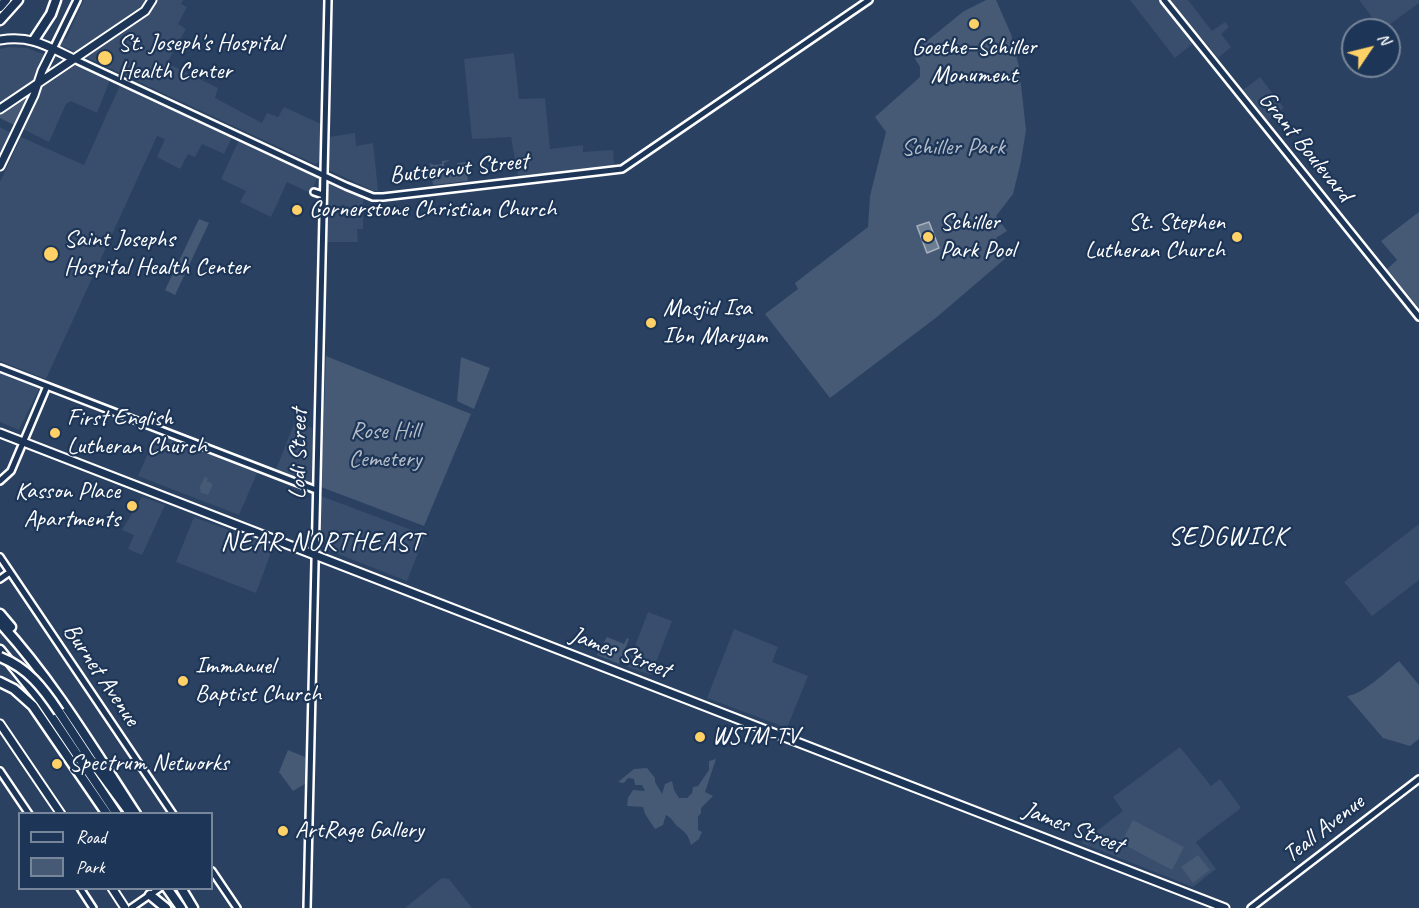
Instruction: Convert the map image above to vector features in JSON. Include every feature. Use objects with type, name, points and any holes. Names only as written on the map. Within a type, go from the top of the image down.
[{"type":"highway","points":[[0,20],[18,0]]},
{"type":"highway","points":[[34,40],[52,12],[56,0]]},
{"type":"highway","points":[[0,614],[35,661],[88,756],[129,812]]},
{"type":"highway","points":[[0,623],[27,651]]},
{"type":"highway","points":[[0,650],[41,700],[116,812]]},
{"type":"highway","points":[[0,657],[35,679],[63,709],[135,812]]},
{"type":"highway","points":[[0,682],[14,689],[33,706],[106,812]]},
{"type":"highway","points":[[169,890],[181,908]]},
{"type":"highway","points":[[182,890],[193,908]]},
{"type":"highway","points":[[150,895],[166,908]]},
{"type":"main road","points":[[0,109],[145,11],[152,0]]},
{"type":"main road","name":"Butternut Street","points":[[0,40],[18,38],[34,40],[74,59]]},
{"type":"main road","points":[[0,166],[53,49]]},
{"type":"main road","name":"James Street","points":[[0,433],[1225,908]]},
{"type":"main road","points":[[0,724],[60,812]]},
{"type":"main road","points":[[113,890],[125,908]]},
{"type":"street","points":[[53,49],[77,0]]},
{"type":"street","name":"Lodi Street","points":[[307,908],[328,0]]},
{"type":"street","name":"Butternut Street","points":[[74,59],[378,197],[622,169],[868,0]]},
{"type":"street","name":"Grant Boulevard","points":[[1164,0],[1419,318]]},
{"type":"street","points":[[314,192],[323,195]]},
{"type":"street","points":[[0,368],[316,490]]},
{"type":"street","points":[[0,482],[11,471],[47,386]]},
{"type":"street","name":"Burnet Avenue","points":[[0,557],[172,812]]},
{"type":"street","points":[[0,579],[10,572]]},
{"type":"street","points":[[0,771],[28,812]]},
{"type":"street","name":"Teall Avenue","points":[[1251,908],[1419,779]]},
{"type":"street","points":[[213,872],[237,908]]},
{"type":"street","points":[[81,890],[93,908]]},
{"type":"street","points":[[130,908],[157,890]]},
{"type":"shaded area","points":[[84,0],[183,0],[181,4],[187,7],[178,24],[186,29],[167,63],[218,88],[215,98],[262,123],[267,113],[278,117],[284,107],[321,124],[319,162],[315,164],[58,44],[61,37],[66,39]]},
{"type":"shaded area","points":[[1130,0],[1188,0],[1212,31],[1225,22],[1229,27],[1221,34],[1231,47],[1218,58],[1201,37],[1175,58]]},
{"type":"shaded area","points":[[1359,0],[1419,0],[1419,3],[1398,18],[1373,18]]},
{"type":"shaded area","points":[[27,48],[45,55],[33,81],[0,103],[0,49]]},
{"type":"shaded area","points":[[514,53],[519,99],[545,98],[550,149],[583,145],[583,152],[613,150],[614,166],[518,176],[511,137],[472,139],[464,59]]},
{"type":"shaded area","points":[[76,63],[110,80],[97,113],[71,101],[66,104],[49,142],[23,129],[43,85]]},
{"type":"shaded area","points":[[1260,77],[1284,108],[1268,121],[1243,90]]},
{"type":"shaded area","name":"Saint Josephs Hospital Health Center","points":[[120,85],[233,135],[224,154],[202,144],[195,157],[188,154],[180,169],[157,157],[165,139],[157,136],[46,379],[0,361],[0,182],[21,137],[84,165]]},
{"type":"shaded area","points":[[0,127],[11,133],[0,157]]},
{"type":"shaded area","points":[[355,133],[356,146],[373,143],[378,190],[376,192],[329,170],[329,137]]},
{"type":"shaded area","points":[[239,140],[318,177],[310,193],[287,182],[271,217],[240,202],[246,191],[221,179]]},
{"type":"shaded area","points":[[328,181],[363,197],[363,229],[357,229],[358,242],[326,242]]},
{"type":"shaded area","name":"Schiller Park Pool","points":[[929,222],[939,248],[927,253],[917,226]]},
{"type":"shaded area","points":[[0,372],[40,387],[19,430],[0,422]]},
{"type":"shaded area","points":[[295,421],[314,429],[313,483],[276,470]]},
{"type":"shaded area","points":[[157,433],[258,471],[239,515],[138,476]]},
{"type":"shaded area","points":[[321,496],[425,535],[407,581],[320,547]]},
{"type":"shaded area","points":[[142,497],[165,505],[142,555],[128,549],[134,535],[122,530]]},
{"type":"shaded area","points":[[194,517],[273,547],[256,593],[176,562]]},
{"type":"shaded area","points":[[1419,524],[1419,580],[1372,616],[1344,582]]},
{"type":"shaded area","points":[[648,612],[672,621],[651,675],[627,667]]},
{"type":"shaded area","points":[[734,629],[778,647],[772,662],[808,676],[787,728],[707,698]]},
{"type":"shaded area","points":[[1180,747],[1211,786],[1220,779],[1241,808],[1196,842],[1216,869],[1193,887],[1081,843],[1123,811],[1113,797]]},
{"type":"shaded area","points":[[442,878],[449,879],[472,908],[405,908]]},
{"type":"green space","name":"Schiller Park","points":[[986,0],[996,0],[1011,34],[1019,67],[1026,130],[1013,194],[996,216],[1007,231],[996,238],[1007,257],[937,317],[830,398],[765,314],[798,289],[795,283],[868,227],[870,196],[886,132],[875,117],[920,77],[920,67],[914,57],[917,49],[964,11]]},
{"type":"green space","points":[[30,93],[16,126],[0,118],[0,114]]},
{"type":"green space","points":[[450,160],[444,163],[444,166],[439,167],[440,173],[458,171],[457,163],[466,162],[468,181],[433,185],[430,163],[442,164],[442,161]]},
{"type":"green space","points":[[1419,212],[1419,308],[1387,269],[1397,260],[1381,241]]},
{"type":"green space","points":[[199,219],[209,223],[175,295],[165,290]]},
{"type":"green space","name":"Rose Hill Cemetery","points":[[326,356],[471,414],[424,526],[321,487]]},
{"type":"green space","points":[[461,357],[490,368],[474,409],[457,401]]},
{"type":"green space","points":[[205,477],[213,484],[208,495],[200,492],[199,488]]},
{"type":"green space","points":[[607,637],[624,644],[627,638],[629,639],[619,664],[597,655]]},
{"type":"green space","points":[[1399,661],[1419,685],[1419,739],[1410,746],[1383,738],[1347,696],[1360,692]]},
{"type":"green space","points":[[288,750],[305,757],[305,784],[293,791],[279,772]]},
{"type":"green space","points":[[716,759],[705,792],[713,796],[701,808],[698,830],[702,832],[699,839],[691,845],[686,834],[668,816],[666,815],[663,825],[655,829],[643,807],[627,806],[628,798],[633,790],[645,791],[642,785],[635,785],[634,779],[628,778],[624,783],[618,782],[634,769],[647,768],[655,778],[662,794],[665,784],[672,781],[679,798],[687,798],[692,793],[693,787],[698,786],[709,770],[709,761]]},
{"type":"green space","points":[[1133,820],[1184,847],[1172,870],[1121,843]]},
{"type":"green space","points":[[1198,855],[1210,870],[1193,883],[1181,867]]},
{"type":"place","name":"Goethe–Schiller Monument","points":[[974,24]]},
{"type":"place","name":"St. Joseph's Hospital Health Center","points":[[105,58]]},
{"type":"place","name":"Cornerstone Christian Church","points":[[297,210]]},
{"type":"place","name":"Schiller Park Pool","points":[[928,237]]},
{"type":"place","name":"St. Stephen Lutheran Church","points":[[1237,237]]},
{"type":"place","name":"Saint Josephs Hospital Health Center","points":[[51,254]]},
{"type":"place","name":"Masjid Isa Ibn Maryam","points":[[651,323]]},
{"type":"place","name":"First English Lutheran Church","points":[[55,433]]},
{"type":"place","name":"Kasson Place Apartments","points":[[132,506]]},
{"type":"place","name":"Immanuel Baptist Church","points":[[183,681]]},
{"type":"place","name":"WSTM-TV","points":[[700,737]]},
{"type":"place","name":"Spectrum Networks","points":[[57,764]]},
{"type":"place","name":"ArtRage Gallery","points":[[283,831]]},
{"type":"district","name":"SEDGWICK","points":[[1228,537]]},
{"type":"district","name":"NEAR NORTHEAST","points":[[322,543]]}]
